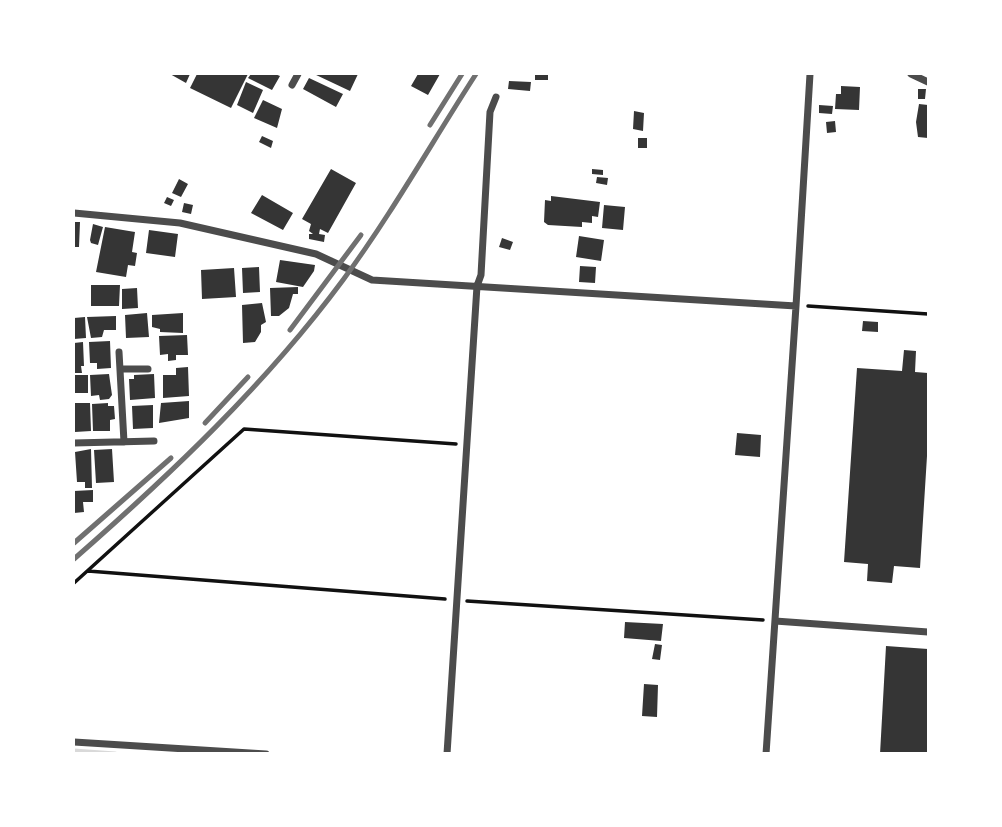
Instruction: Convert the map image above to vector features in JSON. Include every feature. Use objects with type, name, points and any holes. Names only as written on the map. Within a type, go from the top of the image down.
[{"type":"street","points":[[292,85],[298,74]]},
{"type":"street","points":[[766,754],[810,74]]},
{"type":"street","points":[[911,74],[929,82]]},
{"type":"street","points":[[447,754],[477,286],[481,275],[490,112],[496,97]]},
{"type":"street","points":[[74,213],[180,223],[316,254],[372,280],[796,306]]},
{"type":"street","points":[[119,352],[124,442]]},
{"type":"street","points":[[121,369],[148,369]]},
{"type":"street","points":[[74,443],[154,441]]},
{"type":"street","points":[[775,621],[929,632]]},
{"type":"street","points":[[74,741],[266,754]]},
{"type":"path","points":[[796,306],[929,314]]},
{"type":"path","points":[[74,583],[244,429],[467,445]]},
{"type":"path","points":[[88,571],[457,600],[775,621]]},
{"type":"building","points":[[170,74],[190,74],[186,83]]},
{"type":"building","points":[[197,74],[248,74],[231,108],[190,88]]},
{"type":"building","points":[[251,74],[280,76],[272,90],[248,78]]},
{"type":"building","points":[[314,74],[358,74],[350,91]]},
{"type":"building","points":[[418,74],[440,74],[428,95],[411,86]]},
{"type":"building","points":[[535,74],[548,74],[548,80],[535,80]]},
{"type":"building","points":[[309,78],[343,94],[336,107],[303,89]]},
{"type":"building","points":[[509,81],[531,82],[530,91],[508,89]]},
{"type":"building","points":[[246,82],[263,90],[253,113],[237,105]]},
{"type":"building","points":[[841,86],[860,87],[859,110],[835,109],[836,94],[841,94]]},
{"type":"building","points":[[918,89],[926,89],[925,99],[918,99]]},
{"type":"building","points":[[263,100],[282,109],[277,128],[254,118]]},
{"type":"building","points":[[919,104],[928,105],[928,138],[918,137],[916,122]]},
{"type":"building","points":[[819,105],[833,106],[832,114],[819,113]]},
{"type":"building","points":[[634,111],[644,113],[643,131],[633,129]]},
{"type":"building","points":[[835,121],[836,132],[827,133],[826,122]]},
{"type":"building","points":[[262,136],[273,141],[271,148],[259,142]]},
{"type":"building","points":[[638,138],[647,138],[647,148],[638,148]]},
{"type":"building","points":[[331,169],[356,183],[328,233],[320,229],[319,234],[325,235],[324,242],[309,239],[309,234],[313,234],[309,231],[311,224],[302,219]]},
{"type":"building","points":[[592,169],[603,170],[603,175],[592,174]]},
{"type":"building","points":[[597,177],[608,178],[607,185],[596,183]]},
{"type":"building","points":[[179,179],[188,184],[181,197],[172,193]]},
{"type":"building","points":[[262,195],[293,213],[283,230],[251,213]]},
{"type":"building","points":[[551,196],[600,202],[598,217],[592,216],[592,223],[582,222],[582,227],[548,225],[544,222],[545,200],[551,201]]},
{"type":"building","points":[[167,197],[174,200],[171,206],[164,203]]},
{"type":"building","points":[[184,203],[193,205],[191,214],[182,212]]},
{"type":"building","points":[[604,205],[625,207],[623,230],[602,228]]},
{"type":"building","points":[[74,222],[80,222],[79,247],[74,247]]},
{"type":"building","points":[[93,224],[103,227],[98,245],[90,240]]},
{"type":"building","points":[[105,227],[135,232],[132,252],[137,253],[135,266],[128,265],[126,277],[96,272]]},
{"type":"building","points":[[149,230],[178,234],[175,257],[146,253]]},
{"type":"building","points":[[579,236],[604,240],[601,261],[576,257]]},
{"type":"building","points":[[502,238],[513,242],[510,250],[499,247]]},
{"type":"building","points":[[280,260],[315,265],[314,271],[303,287],[276,282]]},
{"type":"building","points":[[580,266],[596,267],[595,283],[579,282]]},
{"type":"building","points":[[259,267],[260,292],[243,293],[242,268]]},
{"type":"building","points":[[234,268],[236,297],[202,299],[201,270]]},
{"type":"building","points":[[91,285],[120,285],[119,306],[91,306]]},
{"type":"building","points":[[298,287],[298,294],[293,294],[289,308],[279,316],[271,316],[270,288]]},
{"type":"building","points":[[137,288],[138,308],[122,309],[122,289]]},
{"type":"building","points":[[262,303],[266,322],[261,325],[261,332],[255,342],[243,343],[242,305]]},
{"type":"building","points":[[147,313],[149,337],[126,338],[125,315]]},
{"type":"building","points":[[183,313],[183,333],[160,332],[160,329],[152,327],[152,315]]},
{"type":"building","points":[[116,316],[116,330],[104,330],[102,337],[91,338],[87,317]]},
{"type":"building","points":[[85,317],[86,338],[74,339],[74,318]]},
{"type":"building","points":[[863,321],[878,322],[878,332],[862,331]]},
{"type":"building","points":[[187,335],[188,355],[176,355],[176,360],[168,361],[168,354],[160,355],[159,336]]},
{"type":"building","points":[[110,341],[111,368],[97,369],[97,363],[90,363],[89,342]]},
{"type":"building","points":[[83,342],[82,373],[74,373],[74,343]]},
{"type":"building","points":[[904,350],[916,351],[915,372],[928,373],[928,440],[920,568],[894,566],[892,583],[867,581],[868,564],[844,562],[857,368],[902,371]]},
{"type":"building","points":[[188,367],[189,396],[163,398],[163,375],[176,375],[176,368]]},
{"type":"building","points":[[109,374],[112,395],[109,399],[100,400],[99,395],[91,396],[90,375]]},
{"type":"building","points":[[154,374],[155,398],[130,400],[129,379],[134,379],[134,375]]},
{"type":"building","points":[[74,375],[88,375],[88,393],[75,393]]},
{"type":"building","points":[[189,401],[189,418],[159,423],[161,403]]},
{"type":"building","points":[[74,403],[90,403],[91,431],[75,432]]},
{"type":"building","points":[[108,403],[108,406],[114,406],[115,419],[110,420],[110,431],[93,431],[92,404]]},
{"type":"building","points":[[153,405],[153,428],[133,429],[132,406]]},
{"type":"building","points":[[737,433],[761,435],[760,457],[735,455]]},
{"type":"building","points":[[91,449],[92,488],[85,488],[85,482],[77,482],[75,452]]},
{"type":"building","points":[[112,449],[114,482],[96,483],[94,450]]},
{"type":"building","points":[[93,490],[93,502],[83,502],[84,512],[74,513],[74,491]]},
{"type":"building","points":[[625,622],[663,624],[661,641],[624,638]]},
{"type":"building","points":[[655,644],[662,645],[660,660],[652,659]]},
{"type":"building","points":[[886,646],[928,649],[928,754],[880,754]]},
{"type":"building","points":[[644,684],[658,685],[657,717],[642,716]]},
{"type":"waterway","points":[[74,751],[115,754]]},
{"type":"railway","points":[[430,125],[462,74]]},
{"type":"railway","points":[[74,559],[216,427],[282,356],[343,280],[378,230],[476,74]]},
{"type":"railway","points":[[290,330],[361,235]]},
{"type":"railway","points":[[205,423],[248,377]]},
{"type":"railway","points":[[74,543],[171,458]]}]
